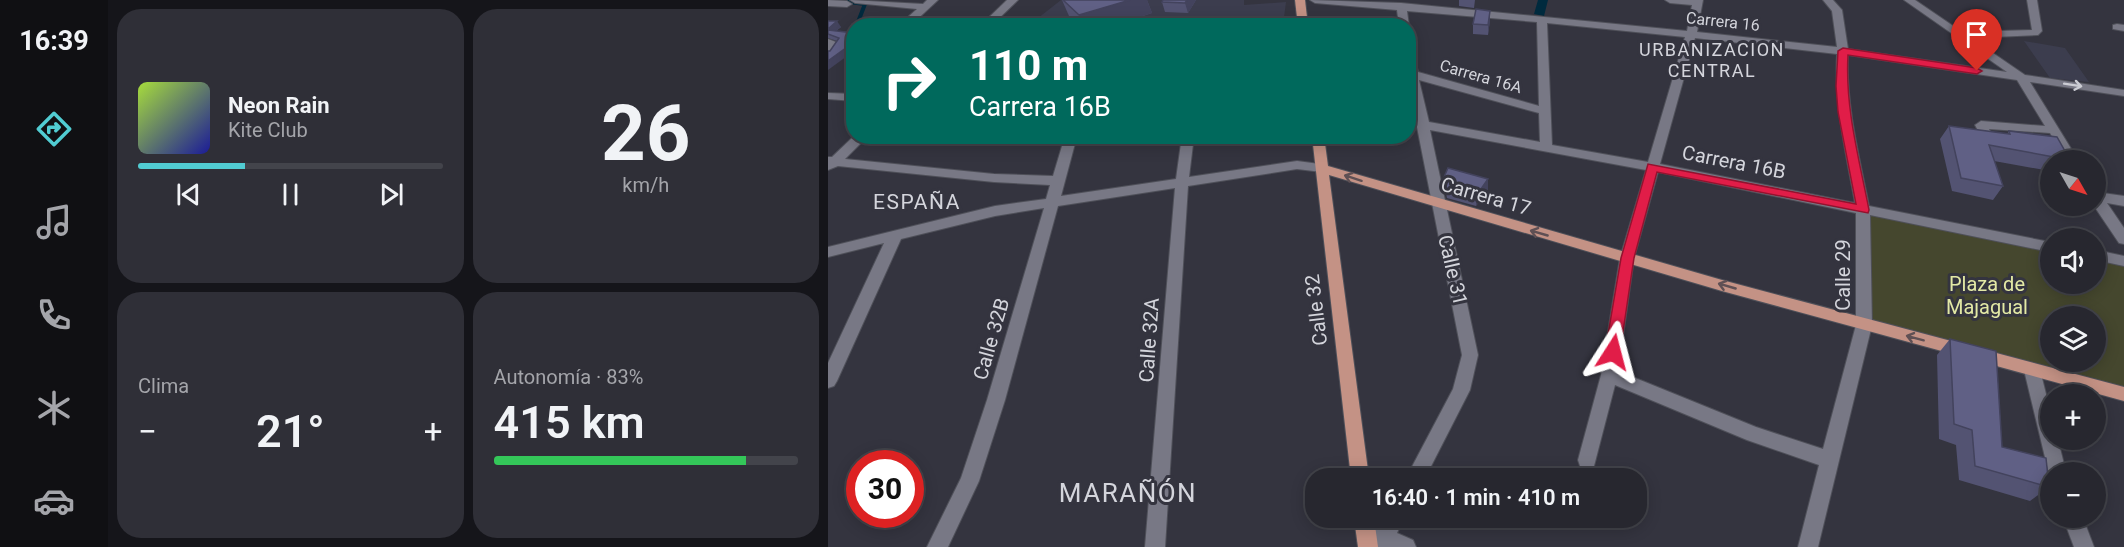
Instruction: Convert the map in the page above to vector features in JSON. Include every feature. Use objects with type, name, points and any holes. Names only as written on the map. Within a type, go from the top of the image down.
[{"type":"main road","points":[[1300,0],[1302,18]]},
{"type":"main road","name":"Calle 32","points":[[1319,144],[1359,468]]},
{"type":"main road","name":"Carrera 17","points":[[1322,168],[1438,205],[1864,325],[2124,394]]},
{"type":"street","points":[[994,18],[1013,0]]},
{"type":"street","name":"Carrera 16","points":[[1316,0],[1542,19],[1843,51],[2124,93]]},
{"type":"street","points":[[1587,460],[1609,375],[1627,258],[1691,35],[1698,2],[1670,0]]},
{"type":"street","name":"Calle 29","points":[[1808,547],[1864,325],[1863,210],[1844,112],[1841,86],[1843,51],[1837,10],[1828,0]]},
{"type":"street","points":[[1909,0],[2021,77],[2066,150]]},
{"type":"street","points":[[1962,35],[2034,33],[2037,31],[2032,0]]},
{"type":"street","points":[[828,3],[929,4]]},
{"type":"street","points":[[912,18],[929,4]]},
{"type":"street","points":[[1401,6],[1403,18]]},
{"type":"street","points":[[1542,19],[1546,147]]},
{"type":"street","name":"Carrera 16A","points":[[1416,75],[1545,111]]},
{"type":"street","points":[[828,96],[846,97]]},
{"type":"street","name":"Carrera 16B","points":[[1416,124],[1653,167],[2040,245]]},
{"type":"street","name":"Calle 31","points":[[1416,124],[1438,205],[1470,356],[1461,390],[1420,468]]},
{"type":"street","points":[[1987,137],[1981,125],[2053,130]]},
{"type":"street","points":[[830,163],[853,144]]},
{"type":"street","name":"Calle 32B","points":[[937,547],[970,481],[1069,144]]},
{"type":"street","name":"Calle 32A","points":[[1155,547],[1182,181],[1187,144]]},
{"type":"street","points":[[830,163],[994,178],[1058,181]]},
{"type":"street","name":"Carrera 17","points":[[828,252],[975,215],[1053,201],[1297,165],[1322,168]]},
{"type":"street","points":[[2106,198],[2124,201]]},
{"type":"street","points":[[2106,212],[2124,239]]},
{"type":"street","points":[[828,381],[895,236]]},
{"type":"street","points":[[2106,257],[2124,261]]},
{"type":"street","points":[[2032,370],[2055,462]]},
{"type":"street","points":[[1609,375],[1753,434],[1830,460]]},
{"type":"street","points":[[1373,542],[1385,528]]},
{"type":"street","points":[[2077,528],[2084,547]]},
{"type":"street","points":[[1373,542],[1406,547]]},
{"type":"shaded area","points":[[1061,0],[1244,0],[1244,5],[1286,2],[1284,18],[1038,18]]},
{"type":"shaded area","points":[[2024,41],[2065,48],[2089,82],[2050,78]]},
{"type":"green space","name":"Plaza de Majagual","points":[[1863,210],[2040,245],[2040,294],[2106,294],[2106,257],[2124,261],[2124,394],[2106,389],[2106,384],[2086,384],[2041,372],[2106,372],[2106,306],[2040,306],[2040,372],[1864,325]]},
{"type":"building","points":[[1063,0],[1130,0],[1079,15]]},
{"type":"building","points":[[1163,0],[1187,0],[1185,3],[1162,2]]},
{"type":"building","points":[[1476,9],[1490,11],[1488,25],[1473,24]]},
{"type":"building","points":[[828,21],[837,21],[828,29]]},
{"type":"building","points":[[828,30],[846,32],[846,48],[828,61],[828,51],[839,38],[828,34]]},
{"type":"building","points":[[1949,126],[2057,137],[2064,150],[2040,150],[2040,154],[1989,145],[2003,186],[1961,178]]},
{"type":"building","points":[[1448,168],[1488,179],[1476,196],[1464,193],[1446,188],[1444,177]]},
{"type":"building","points":[[1950,339],[1996,351],[2002,447],[2046,458],[2046,462],[2040,462],[2040,484],[1975,466],[1972,430],[1954,424]]},
{"type":"waterway","points":[[833,0],[865,4],[860,18]]},
{"type":"waterway","points":[[1540,14],[1543,0]]},
{"type":"district","name":"URBANIZACION CENTRAL","points":[[1712,60]]},
{"type":"district","name":"ESPAÑA","points":[[917,202]]},
{"type":"district","name":"MARAÑÓN","points":[[1128,493]]},
{"type":"route","points":[[1613,352],[1627,258],[1653,167],[1863,210],[1844,112],[1841,86],[1843,51],[1977,71]]}]
